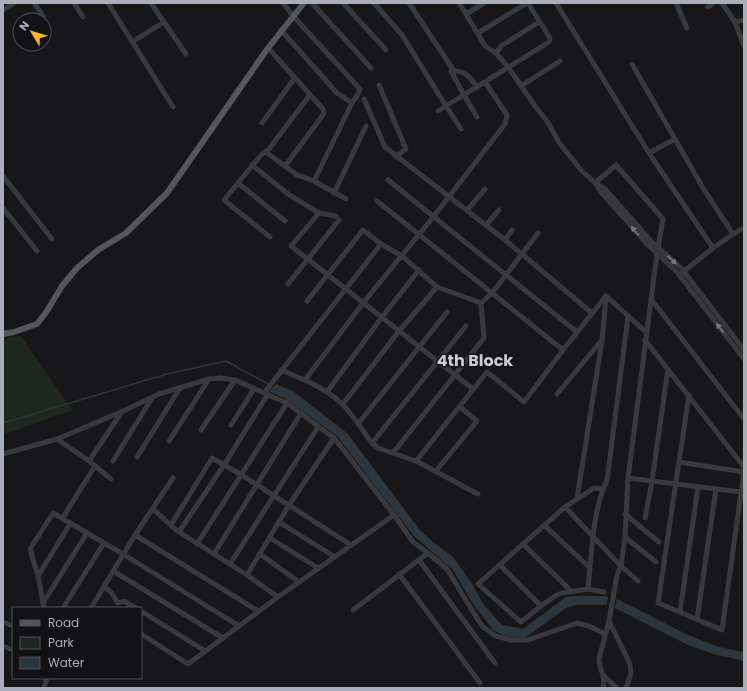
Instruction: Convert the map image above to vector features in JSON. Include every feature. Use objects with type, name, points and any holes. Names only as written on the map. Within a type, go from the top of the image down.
[{"type":"main road","points":[[3,334],[37,324],[47,311],[62,286],[76,268],[98,250],[126,232],[167,193],[268,48],[304,3]]},
{"type":"street","points":[[3,10],[14,3]]},
{"type":"street","points":[[34,3],[40,12]]},
{"type":"street","points":[[74,3],[83,17]]},
{"type":"street","points":[[108,3],[173,107]]},
{"type":"street","points":[[151,3],[186,54]]},
{"type":"street","points":[[283,3],[360,89],[358,96],[352,104],[314,181]]},
{"type":"street","points":[[312,3],[371,68]]},
{"type":"street","points":[[344,3],[386,50]]},
{"type":"street","points":[[374,3],[402,35],[461,129]]},
{"type":"street","points":[[409,3],[454,71],[466,73],[477,87]]},
{"type":"street","points":[[459,3],[485,46],[496,53],[508,67],[547,121],[560,144],[581,170],[595,183],[605,189],[658,248],[683,272],[744,350]]},
{"type":"street","points":[[466,14],[484,3]]},
{"type":"street","points":[[438,111],[549,42],[550,38],[528,3],[478,33]]},
{"type":"street","points":[[556,3],[649,153],[713,248]]},
{"type":"street","points":[[676,3],[687,28]]},
{"type":"street","points":[[708,7],[713,3]]},
{"type":"street","points":[[724,3],[735,22],[744,46]]},
{"type":"street","points":[[735,22],[744,20]]},
{"type":"street","points":[[132,42],[164,22]]},
{"type":"street","points":[[496,53],[501,46],[539,22]]},
{"type":"street","points":[[281,30],[337,93],[352,104]]},
{"type":"street","points":[[268,48],[309,96],[323,109],[324,113],[284,166]]},
{"type":"street","points":[[521,86],[560,61]]},
{"type":"street","points":[[632,64],[703,188],[733,234]]},
{"type":"street","points":[[454,71],[451,71],[477,117]]},
{"type":"street","points":[[262,123],[294,79]]},
{"type":"street","points":[[305,380],[363,303],[419,235],[505,124],[507,115],[485,82]]},
{"type":"street","points":[[379,85],[406,149],[396,156]]},
{"type":"street","points":[[270,237],[224,201],[252,165],[269,149],[309,96]]},
{"type":"street","points":[[364,99],[385,147],[505,240],[521,255],[592,313]]},
{"type":"street","points":[[334,193],[366,126]]},
{"type":"street","points":[[649,153],[676,139]]},
{"type":"street","points":[[266,152],[297,175],[314,181],[346,199]]},
{"type":"street","points":[[252,165],[276,186],[319,213],[337,218],[288,284]]},
{"type":"street","points":[[595,183],[616,165],[663,219],[658,248]]},
{"type":"street","points":[[3,176],[52,239]]},
{"type":"street","points":[[388,180],[577,332]]},
{"type":"street","points":[[238,183],[285,220]]},
{"type":"street","points":[[595,183],[642,239],[677,272],[744,359]]},
{"type":"street","points":[[467,210],[485,189]]},
{"type":"street","points":[[377,202],[563,350]]},
{"type":"street","points":[[3,208],[37,251]]},
{"type":"street","points":[[486,225],[499,210]]},
{"type":"street","points":[[319,213],[291,246],[473,389]]},
{"type":"street","points":[[683,272],[713,248],[741,229],[744,229]]},
{"type":"street","points":[[307,301],[363,230],[381,244],[402,256],[437,287],[481,303]]},
{"type":"street","points":[[505,240],[512,230]]},
{"type":"street","points":[[393,453],[484,338],[481,303],[492,292],[538,233]]},
{"type":"street","points":[[180,532],[224,465],[276,376],[381,244]]},
{"type":"street","points":[[617,688],[604,676],[599,664],[599,658],[609,621],[617,575],[621,566],[625,536],[628,478],[657,254]]},
{"type":"street","points":[[327,392],[382,317],[419,270]]},
{"type":"street","points":[[342,404],[437,287]]},
{"type":"street","points":[[606,296],[646,332]]},
{"type":"street","points":[[416,461],[488,372],[524,402],[606,296]]},
{"type":"street","points":[[577,498],[602,341],[606,296]]},
{"type":"street","points":[[651,299],[744,419]]},
{"type":"street","points":[[358,424],[447,312]]},
{"type":"street","points":[[588,589],[597,512],[602,490],[607,481],[628,316]]},
{"type":"street","points":[[372,443],[466,326]]},
{"type":"street","points":[[645,340],[744,467]]},
{"type":"street","points":[[557,394],[602,341]]},
{"type":"street","points":[[645,518],[652,481],[668,369]]},
{"type":"street","points":[[281,370],[305,380],[327,392],[342,404],[372,443],[378,448],[416,461],[478,494]]},
{"type":"street","points":[[3,454],[58,438],[152,398],[180,388],[209,379],[220,378],[235,380],[287,403],[334,438],[394,515],[413,542],[447,569],[472,612],[483,627],[496,636],[511,640],[528,640],[578,623],[605,634]]},
{"type":"street","points":[[169,441],[209,379]]},
{"type":"street","points":[[201,430],[235,380]]},
{"type":"street","points":[[137,457],[180,388]]},
{"type":"street","points":[[231,425],[254,388]]},
{"type":"street","points":[[679,462],[744,471],[722,630],[658,603],[676,484],[679,462],[689,395]]},
{"type":"street","points":[[112,462],[152,398]]},
{"type":"street","points":[[197,544],[240,474],[287,403]]},
{"type":"street","points":[[436,471],[477,421],[460,406]]},
{"type":"street","points":[[89,461],[121,412]]},
{"type":"street","points":[[214,554],[301,413]]},
{"type":"street","points":[[230,564],[318,427]]},
{"type":"street","points":[[58,438],[111,479]]},
{"type":"street","points":[[247,575],[289,505],[334,438]]},
{"type":"street","points":[[171,525],[212,458],[256,484],[351,545]]},
{"type":"street","points":[[62,519],[95,466]]},
{"type":"street","points":[[91,607],[135,535],[173,478]]},
{"type":"street","points":[[628,478],[741,492]]},
{"type":"street","points":[[680,612],[698,487]]},
{"type":"street","points":[[602,490],[594,488],[564,507],[478,584],[521,622],[555,596],[571,591],[588,589],[604,592]]},
{"type":"street","points":[[697,619],[716,489]]},
{"type":"street","points":[[564,507],[621,566],[638,581]]},
{"type":"street","points":[[153,509],[171,525],[197,544],[247,575],[278,597]]},
{"type":"street","points":[[44,605],[38,576],[30,550],[53,513],[123,554],[239,626]]},
{"type":"street","points":[[625,514],[659,542]]},
{"type":"street","points":[[142,635],[188,664],[258,611],[394,515]]},
{"type":"street","points":[[279,522],[335,557]]},
{"type":"street","points":[[38,576],[70,524]]},
{"type":"street","points":[[544,525],[590,568]]},
{"type":"street","points":[[44,605],[86,533]]},
{"type":"street","points":[[135,535],[258,611]]},
{"type":"street","points":[[625,536],[656,562]]},
{"type":"street","points":[[270,538],[318,568]]},
{"type":"street","points":[[64,607],[104,543]]},
{"type":"street","points":[[523,544],[571,591]]},
{"type":"street","points":[[260,554],[299,582]]},
{"type":"street","points":[[353,610],[399,574],[428,554]]},
{"type":"street","points":[[419,560],[496,663]]},
{"type":"street","points":[[500,565],[541,606]]},
{"type":"street","points":[[113,571],[223,638]]},
{"type":"street","points":[[399,574],[480,683]]},
{"type":"street","points":[[104,587],[111,592],[118,603],[124,601],[134,607]]},
{"type":"street","points":[[142,612],[205,651]]},
{"type":"street","points":[[609,621],[630,664],[631,674],[626,688]]},
{"type":"street","points":[[603,688],[604,676]]},
{"type":"green space","points":[[21,336],[72,410],[3,435],[3,339]]},
{"type":"water","points":[[276,384],[293,391],[347,433],[419,529],[453,557],[471,582],[484,605],[503,625],[523,629],[566,597],[605,596],[608,597],[607,605],[577,605],[566,608],[526,637],[519,638],[505,636],[493,630],[473,604],[453,570],[413,535],[337,436],[286,399],[269,391]]},
{"type":"water","points":[[617,599],[686,634],[719,647],[744,652],[744,661],[713,654],[688,645],[615,608]]},
{"type":"waterway","points":[[3,423],[167,374],[226,361],[268,384]]},
{"type":"district","name":"4th Block","points":[[475,360]]}]
